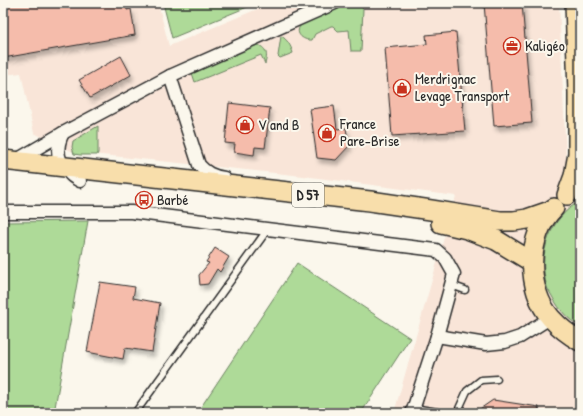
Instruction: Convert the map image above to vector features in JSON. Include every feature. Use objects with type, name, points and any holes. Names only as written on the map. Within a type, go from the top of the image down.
[{"type":"main road","points":[[575,3],[578,92],[578,154],[574,176],[574,191],[550,211],[541,226],[535,243],[532,262],[534,282],[540,301],[550,318],[564,331],[580,341]]},
{"type":"main road","name":"D 57","points":[[6,165],[64,167],[370,201],[500,221],[527,219],[550,211]]},
{"type":"main road","name":"D 57","points":[[6,165],[80,181],[285,202],[429,220],[467,229],[496,240],[532,262]]},
{"type":"street","points":[[6,165],[170,76],[335,3]]},
{"type":"street","points":[[170,76],[199,165],[202,169],[214,176],[339,198]]},
{"type":"street","points":[[63,133],[59,140],[58,151],[60,161],[70,175],[80,181]]},
{"type":"street","points":[[3,212],[130,212],[436,250],[445,258],[454,274],[437,336],[413,411]]},
{"type":"street","points":[[437,336],[486,344],[505,342],[520,337],[550,318]]},
{"type":"lane","points":[[135,413],[268,229]]},
{"type":"lane","points":[[451,285],[465,290]]},
{"type":"lane","points":[[457,413],[468,391],[481,380],[497,379]]},
{"type":"lane","points":[[413,411],[443,413]]},
{"type":"shaded area","points":[[3,3],[158,3],[169,46],[272,3],[559,3],[566,159],[580,161],[580,413],[394,413],[456,196],[303,176],[73,152],[34,133],[21,73],[3,75]]},
{"type":"green space","points":[[163,3],[257,3],[172,38]]},
{"type":"green space","points":[[350,3],[359,4],[363,9],[361,51],[351,51],[349,30],[338,31],[331,26],[315,34],[312,40],[305,39],[300,35],[298,30],[302,24]]},
{"type":"green space","points":[[281,36],[288,43],[293,53],[280,58],[278,56]]},
{"type":"green space","points":[[256,44],[262,47],[266,52],[265,64],[261,55],[195,82],[192,73]]},
{"type":"green space","points":[[98,126],[97,155],[74,154],[72,147],[73,141]]},
{"type":"green space","points":[[580,201],[580,326],[564,314],[549,291],[544,274],[544,262],[548,238],[554,227],[570,208]]},
{"type":"green space","points":[[88,221],[54,413],[3,413],[3,222]]},
{"type":"green space","points":[[297,263],[410,338],[361,413],[197,413]]},
{"type":"building","points":[[3,3],[126,3],[127,10],[131,9],[135,35],[3,58]]},
{"type":"building","points":[[484,3],[522,3],[532,123],[494,126]]},
{"type":"building","points":[[456,32],[465,131],[392,136],[385,48],[427,44],[426,35]]},
{"type":"building","points":[[121,56],[131,75],[90,98],[79,80]]},
{"type":"building","points":[[229,103],[270,108],[265,148],[255,147],[254,155],[234,152],[235,144],[225,143]]},
{"type":"building","points":[[334,106],[337,129],[346,128],[349,146],[336,160],[317,158],[310,109]]},
{"type":"building","points":[[215,248],[229,257],[220,272],[217,269],[208,284],[200,285],[199,275],[209,263],[206,262]]},
{"type":"building","points":[[100,282],[135,287],[133,298],[160,303],[152,352],[125,348],[123,359],[87,352]]},
{"type":"building","points":[[493,400],[539,407],[538,413],[474,413]]},
{"type":"place","name":"Kaligéo","points":[[512,46]]},
{"type":"place","name":"Merdrignac Levage Transport","points":[[402,88]]},
{"type":"place","name":"V and B","points":[[245,125]]},
{"type":"place","name":"France Pare-Brise","points":[[327,133]]},
{"type":"place","name":"Barbé","points":[[144,200]]}]
